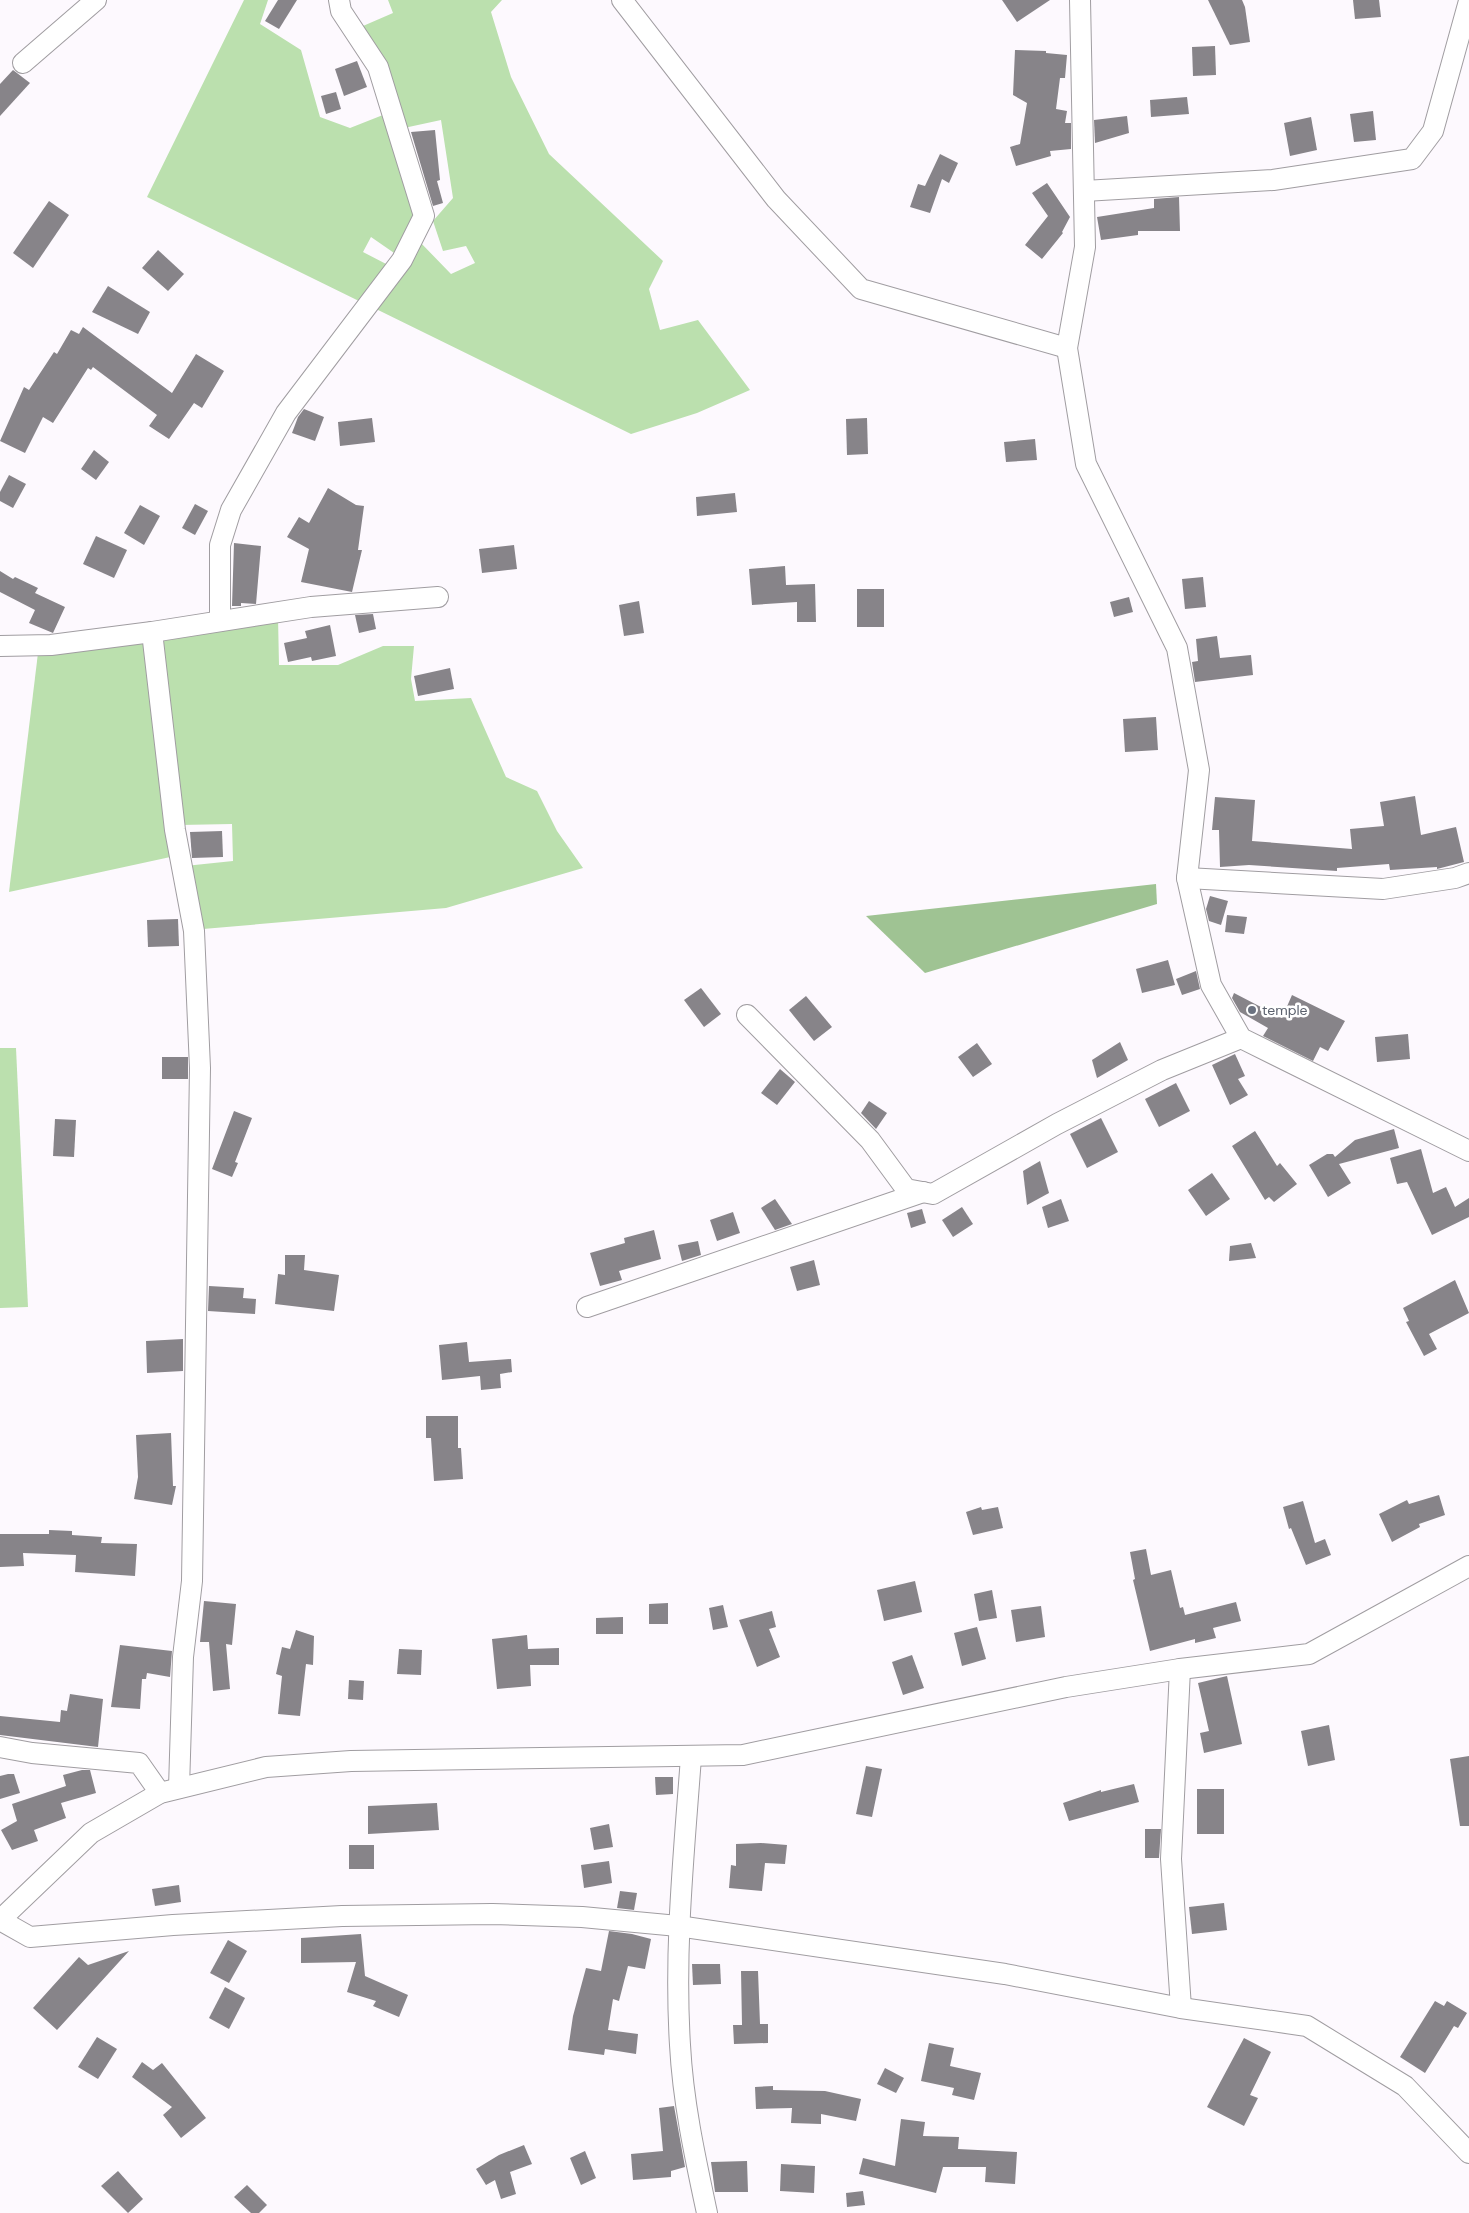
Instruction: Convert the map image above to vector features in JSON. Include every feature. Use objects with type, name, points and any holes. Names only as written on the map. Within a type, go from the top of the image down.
[{"type":"street","points":[[24,62],[96,0]]},
{"type":"street","points":[[220,621],[220,545],[231,510],[286,413],[402,260],[424,216],[378,68],[341,11],[339,0]]},
{"type":"street","points":[[622,0],[776,199],[861,289],[1067,348]]},
{"type":"street","points":[[1080,0],[1085,247],[1067,348],[1086,464],[1177,648],[1199,770],[1186,878],[1211,985],[1241,1038],[1469,1151]]},
{"type":"street","points":[[1084,191],[1273,180],[1412,159],[1433,131],[1469,1]]},
{"type":"street","points":[[0,646],[50,645],[152,632],[311,607],[438,598]]},
{"type":"street","points":[[152,632],[175,830],[194,931],[200,1068],[192,1581],[170,1791]]},
{"type":"street","points":[[1186,878],[1383,889],[1455,878],[1469,873]]},
{"type":"street","points":[[747,1015],[870,1140],[906,1188],[933,1194],[1057,1124],[1153,1075],[1241,1038]]},
{"type":"street","points":[[587,1307],[922,1192]]},
{"type":"street","points":[[1469,1566],[1310,1654],[1180,1669],[1066,1687],[744,1755],[351,1761],[266,1767],[170,1791],[91,1833],[0,1920],[30,1937],[173,1925],[342,1916],[502,1914],[582,1917],[678,1926],[1005,1974],[1180,2008],[1306,2026],[1406,2086],[1469,2153]]},
{"type":"street","points":[[1180,1669],[1171,1859],[1180,2008]]},
{"type":"street","points":[[0,1747],[32,1753],[139,1763],[170,1791]]},
{"type":"street","points":[[691,1757],[678,1926],[680,2045],[688,2124],[707,2213]]},
{"type":"green space","points":[[244,0],[268,0],[260,24],[301,50],[320,117],[350,128],[388,113],[416,223],[397,255],[371,237],[363,252],[390,266],[363,303],[147,197]]},
{"type":"green space","points":[[388,0],[502,0],[491,12],[511,77],[549,154],[663,261],[649,289],[660,330],[698,320],[750,390],[697,413],[631,434],[374,308],[419,241],[451,274],[475,263],[466,246],[443,251],[433,221],[453,198],[441,120],[404,128],[363,26],[393,13]]},
{"type":"green space","points":[[278,617],[279,665],[338,665],[383,646],[414,646],[411,679],[415,701],[471,698],[506,777],[537,791],[557,831],[583,868],[446,908],[203,929],[185,866],[233,861],[232,824],[180,825],[155,634]]},
{"type":"green space","points":[[149,636],[175,856],[9,892],[38,653]]},
{"type":"green space","points":[[1156,884],[1157,904],[925,973],[866,916]]},
{"type":"green space","points":[[0,1048],[16,1048],[28,1307],[0,1308]]},
{"type":"building","points":[[278,0],[297,0],[279,29],[265,21]]},
{"type":"building","points":[[1002,0],[1050,0],[1017,22]]},
{"type":"building","points":[[1208,0],[1242,0],[1245,7],[1250,42],[1230,45]]},
{"type":"building","points":[[1353,0],[1379,0],[1381,17],[1355,19]]},
{"type":"building","points":[[1215,46],[1216,75],[1193,76],[1192,47]]},
{"type":"building","points":[[1015,50],[1046,51],[1046,53],[1067,55],[1065,78],[1060,78],[1056,109],[1067,111],[1065,123],[1071,123],[1071,149],[1050,151],[1051,156],[1016,166],[1010,147],[1020,144],[1027,103],[1013,95]]},
{"type":"building","points":[[357,61],[367,87],[344,96],[335,69]]},
{"type":"building","points":[[13,70],[30,83],[0,116],[0,84]]},
{"type":"building","points":[[336,92],[341,109],[326,114],[321,96]]},
{"type":"building","points":[[1187,97],[1189,114],[1151,117],[1150,100]]},
{"type":"building","points":[[1373,111],[1376,140],[1354,142],[1350,114]]},
{"type":"building","points":[[1127,116],[1129,133],[1095,143],[1094,120]]},
{"type":"building","points":[[1311,117],[1317,150],[1290,156],[1284,123]]},
{"type":"building","points":[[435,130],[440,180],[437,181],[443,203],[433,206],[411,132]]},
{"type":"building","points":[[940,154],[958,163],[949,183],[942,179],[930,213],[910,207],[918,184],[925,186]]},
{"type":"building","points":[[1047,183],[1070,217],[1063,233],[1042,259],[1025,245],[1048,216],[1032,193]]},
{"type":"building","points":[[1179,197],[1180,231],[1138,231],[1138,235],[1101,240],[1097,217],[1154,208],[1154,199]]},
{"type":"building","points":[[49,201],[69,215],[33,268],[13,253]]},
{"type":"building","points":[[158,250],[184,274],[168,291],[142,268]]},
{"type":"building","points":[[108,286],[150,312],[138,334],[92,312]]},
{"type":"building","points":[[83,327],[172,393],[196,354],[224,371],[202,408],[194,403],[169,439],[149,426],[157,415],[93,367],[91,370],[88,368],[53,423],[43,417],[25,453],[0,441],[24,387],[29,390],[54,352],[57,354],[71,330],[79,334]]},
{"type":"building","points":[[304,409],[324,417],[315,441],[292,433],[298,417]]},
{"type":"building","points":[[372,418],[375,442],[340,446],[338,422]]},
{"type":"building","points":[[867,418],[868,454],[847,455],[846,419]]},
{"type":"building","points":[[1035,439],[1037,460],[1006,462],[1004,442]]},
{"type":"building","points":[[94,450],[109,462],[96,480],[81,469]]},
{"type":"building","points":[[9,475],[26,484],[13,508],[0,501],[0,492]]},
{"type":"building","points":[[328,488],[356,505],[364,506],[358,550],[362,550],[352,592],[301,582],[309,549],[287,537],[299,517],[309,523]]},
{"type":"building","points":[[735,493],[737,512],[697,516],[696,497]]},
{"type":"building","points":[[195,504],[208,511],[195,535],[182,528]]},
{"type":"building","points":[[140,505],[160,516],[144,545],[124,533]]},
{"type":"building","points":[[96,536],[127,550],[114,578],[83,564]]},
{"type":"building","points":[[234,543],[261,546],[256,604],[241,603],[241,606],[232,606]]},
{"type":"building","points":[[514,545],[517,569],[482,573],[479,549]]},
{"type":"building","points":[[785,566],[786,585],[815,584],[816,622],[797,622],[797,602],[752,605],[749,569]]},
{"type":"building","points":[[0,571],[13,579],[15,577],[38,588],[35,593],[65,607],[53,633],[29,623],[35,610],[0,592]]},
{"type":"building","points":[[1203,577],[1206,607],[1185,609],[1182,579]]},
{"type":"building","points":[[857,589],[884,589],[884,627],[857,627]]},
{"type":"building","points":[[1129,597],[1133,612],[1114,617],[1110,602]]},
{"type":"building","points":[[639,601],[644,633],[624,636],[619,605]]},
{"type":"building","points":[[373,614],[376,629],[359,633],[355,615]]},
{"type":"building","points":[[330,625],[336,656],[312,661],[311,657],[288,662],[284,643],[307,638],[305,631]]},
{"type":"building","points":[[1217,636],[1220,658],[1251,655],[1253,675],[1195,682],[1192,662],[1198,661],[1196,639]]},
{"type":"building","points":[[450,668],[454,689],[418,696],[414,676]]},
{"type":"building","points":[[1156,717],[1158,750],[1125,752],[1123,719]]},
{"type":"building","points":[[1415,796],[1421,835],[1456,827],[1464,862],[1437,869],[1437,867],[1390,870],[1389,864],[1337,868],[1337,871],[1249,865],[1220,867],[1219,830],[1212,830],[1215,797],[1255,800],[1252,841],[1352,849],[1350,829],[1384,826],[1380,802]]},
{"type":"building","points":[[222,831],[223,857],[192,858],[190,832]]},
{"type":"building","points":[[1210,896],[1228,901],[1221,925],[1209,921],[1206,909]]},
{"type":"building","points":[[1227,915],[1247,917],[1244,934],[1225,932]]},
{"type":"building","points":[[178,919],[179,946],[148,947],[147,920]]},
{"type":"building","points":[[1168,960],[1175,985],[1142,993],[1136,969]]},
{"type":"building","points":[[1196,971],[1200,989],[1182,995],[1176,979]]},
{"type":"building","points":[[701,988],[721,1014],[704,1027],[684,1000]]},
{"type":"building","points":[[1234,993],[1282,1018],[1292,995],[1345,1021],[1328,1051],[1320,1047],[1313,1061],[1263,1036],[1268,1028],[1240,1012],[1232,998]]},
{"type":"building","points":[[806,996],[832,1027],[814,1041],[789,1010]]},
{"type":"building","points":[[1408,1034],[1410,1059],[1377,1062],[1375,1037]]},
{"type":"building","points":[[1120,1042],[1128,1060],[1097,1078],[1092,1060]]},
{"type":"building","points":[[977,1043],[992,1064],[973,1077],[958,1057]]},
{"type":"building","points":[[1235,1054],[1245,1076],[1238,1079],[1248,1095],[1230,1105],[1212,1065]]},
{"type":"building","points":[[162,1057],[188,1057],[188,1079],[162,1079]]},
{"type":"building","points":[[780,1069],[795,1082],[777,1105],[761,1093]]},
{"type":"building","points":[[1176,1083],[1190,1111],[1159,1127],[1145,1099]]},
{"type":"building","points":[[869,1101],[887,1113],[876,1129],[861,1113]]},
{"type":"building","points":[[234,1111],[252,1118],[235,1162],[238,1163],[232,1177],[212,1169]]},
{"type":"building","points":[[1101,1118],[1118,1152],[1087,1168],[1070,1134]]},
{"type":"building","points":[[55,1119],[76,1120],[74,1157],[53,1156]]},
{"type":"building","points":[[1394,1129],[1399,1148],[1339,1164],[1351,1183],[1328,1197],[1309,1165],[1327,1154],[1333,1154],[1335,1157],[1355,1140]]},
{"type":"building","points":[[1255,1131],[1277,1166],[1280,1163],[1297,1184],[1274,1202],[1269,1197],[1265,1200],[1232,1146]]},
{"type":"building","points":[[1421,1149],[1433,1193],[1446,1187],[1455,1207],[1469,1198],[1469,1217],[1432,1235],[1407,1182],[1397,1184],[1390,1158]]},
{"type":"building","points":[[1040,1161],[1049,1193],[1027,1205],[1023,1171]]},
{"type":"building","points":[[1212,1173],[1230,1199],[1206,1216],[1188,1190]]},
{"type":"building","points":[[775,1199],[792,1224],[775,1230],[761,1208]]},
{"type":"building","points":[[1061,1199],[1069,1221],[1048,1228],[1042,1207]]},
{"type":"building","points":[[962,1207],[973,1224],[953,1237],[942,1220]]},
{"type":"building","points":[[922,1209],[926,1223],[911,1228],[907,1213]]},
{"type":"building","points":[[733,1212],[740,1233],[717,1241],[710,1220]]},
{"type":"building","points":[[654,1230],[661,1259],[619,1271],[622,1280],[600,1286],[590,1253],[625,1243],[624,1238]]},
{"type":"building","points":[[698,1241],[701,1255],[682,1261],[678,1245]]},
{"type":"building","points":[[1251,1243],[1256,1258],[1229,1261],[1230,1246]]},
{"type":"building","points":[[285,1255],[305,1255],[304,1270],[339,1275],[334,1311],[275,1304],[278,1274],[285,1275]]},
{"type":"building","points":[[814,1260],[820,1285],[797,1291],[790,1267]]},
{"type":"building","points":[[1455,1280],[1469,1313],[1429,1334],[1437,1349],[1424,1356],[1406,1322],[1409,1321],[1403,1308]]},
{"type":"building","points":[[209,1286],[244,1288],[243,1298],[256,1299],[255,1314],[208,1311]]},
{"type":"building","points":[[183,1339],[183,1371],[147,1373],[146,1341]]},
{"type":"building","points":[[467,1342],[469,1362],[511,1359],[512,1372],[500,1374],[501,1388],[481,1390],[480,1376],[442,1380],[439,1345]]},
{"type":"building","points":[[426,1416],[458,1416],[458,1448],[461,1448],[463,1479],[434,1481],[431,1438],[426,1438]]},
{"type":"building","points":[[171,1433],[173,1486],[176,1486],[172,1505],[134,1499],[138,1477],[136,1435]]},
{"type":"building","points":[[1439,1495],[1445,1515],[1419,1524],[1420,1527],[1392,1542],[1379,1514],[1407,1500],[1409,1504]]},
{"type":"building","points":[[1303,1501],[1315,1543],[1325,1539],[1331,1555],[1306,1565],[1291,1528],[1289,1529],[1283,1507]]},
{"type":"building","points":[[981,1507],[982,1510],[998,1507],[1003,1528],[973,1535],[966,1512]]},
{"type":"building","points":[[49,1530],[72,1531],[72,1535],[102,1537],[101,1543],[137,1544],[135,1576],[75,1572],[76,1555],[23,1553],[24,1566],[0,1567],[0,1534],[49,1534]]},
{"type":"building","points":[[1146,1549],[1151,1575],[1171,1570],[1180,1608],[1183,1607],[1185,1615],[1236,1602],[1241,1621],[1213,1628],[1216,1638],[1195,1643],[1195,1639],[1150,1651],[1133,1580],[1135,1579],[1130,1552]]},
{"type":"building","points":[[915,1581],[922,1612],[884,1621],[877,1590]]},
{"type":"building","points":[[992,1590],[997,1618],[979,1621],[974,1594]]},
{"type":"building","points":[[204,1601],[236,1604],[232,1645],[226,1644],[230,1689],[213,1691],[209,1642],[200,1642]]},
{"type":"building","points":[[668,1603],[668,1624],[649,1624],[649,1604]]},
{"type":"building","points":[[723,1605],[728,1627],[713,1630],[709,1608]]},
{"type":"building","points":[[1041,1606],[1045,1637],[1016,1642],[1011,1610]]},
{"type":"building","points":[[772,1611],[776,1627],[769,1629],[780,1657],[757,1667],[739,1620]]},
{"type":"building","points":[[623,1617],[623,1634],[596,1634],[596,1618]]},
{"type":"building","points":[[977,1627],[986,1659],[962,1666],[954,1633]]},
{"type":"building","points":[[296,1630],[314,1636],[313,1665],[306,1664],[300,1716],[278,1714],[282,1676],[276,1674],[282,1647],[290,1649]]},
{"type":"building","points":[[527,1635],[528,1649],[559,1648],[559,1665],[530,1665],[531,1686],[497,1689],[492,1639]]},
{"type":"building","points":[[120,1645],[172,1651],[170,1677],[147,1673],[146,1679],[142,1679],[140,1709],[111,1707]]},
{"type":"building","points":[[399,1649],[422,1650],[421,1675],[397,1674]]},
{"type":"building","points":[[912,1655],[924,1688],[903,1695],[892,1662]]},
{"type":"building","points":[[1227,1676],[1242,1744],[1204,1753],[1200,1733],[1209,1731],[1198,1683]]},
{"type":"building","points":[[349,1680],[364,1681],[363,1700],[348,1699]]},
{"type":"building","points":[[70,1694],[103,1699],[98,1747],[0,1735],[0,1716],[60,1722],[61,1710],[67,1711]]},
{"type":"building","points":[[1329,1725],[1335,1760],[1308,1766],[1301,1731]]},
{"type":"building","points":[[1469,1756],[1469,1826],[1460,1826],[1450,1759]]},
{"type":"building","points":[[866,1766],[882,1769],[872,1817],[856,1814]]},
{"type":"building","points":[[90,1770],[96,1793],[61,1803],[66,1818],[34,1830],[38,1841],[12,1850],[1,1830],[17,1821],[12,1804],[66,1786],[63,1775]]},
{"type":"building","points":[[14,1774],[20,1793],[0,1799],[0,1776]]},
{"type":"building","points":[[655,1777],[673,1777],[673,1794],[656,1795]]},
{"type":"building","points":[[1134,1784],[1139,1802],[1069,1821],[1063,1803],[1101,1790],[1101,1792]]},
{"type":"building","points":[[1197,1789],[1224,1789],[1224,1834],[1197,1834]]},
{"type":"building","points":[[437,1803],[439,1830],[368,1834],[368,1806]]},
{"type":"building","points":[[609,1824],[613,1847],[594,1850],[590,1828]]},
{"type":"building","points":[[1145,1829],[1161,1829],[1159,1858],[1145,1858]]},
{"type":"building","points":[[736,1844],[787,1845],[785,1864],[765,1863],[762,1891],[729,1888],[731,1865],[736,1866]]},
{"type":"building","points":[[349,1845],[374,1845],[374,1869],[349,1869]]},
{"type":"building","points":[[609,1861],[612,1883],[584,1888],[581,1865]]},
{"type":"building","points":[[179,1885],[181,1902],[155,1906],[152,1889]]},
{"type":"building","points":[[620,1891],[637,1893],[634,1910],[617,1908]]},
{"type":"building","points":[[1224,1903],[1227,1930],[1192,1934],[1189,1907]]},
{"type":"building","points":[[609,1931],[651,1939],[645,1969],[628,1966],[619,2001],[613,1999],[608,2030],[638,2034],[636,2054],[605,2049],[604,2055],[568,2050],[573,2016],[586,1968],[601,1971]]},
{"type":"building","points":[[361,1934],[365,1976],[408,1995],[399,2017],[373,2006],[376,2001],[347,1992],[356,1962],[301,1963],[301,1938]]},
{"type":"building","points":[[228,1940],[247,1951],[229,1983],[210,1973]]},
{"type":"building","points":[[129,1951],[57,2030],[33,2008],[79,1957],[88,1965]]},
{"type":"building","points":[[692,1964],[720,1964],[721,1984],[693,1985]]},
{"type":"building","points":[[741,1971],[758,1971],[760,2024],[768,2024],[768,2043],[734,2044],[733,2025],[742,2025]]},
{"type":"building","points":[[225,1987],[245,1998],[229,2029],[209,2018]]},
{"type":"building","points":[[1435,2001],[1444,2006],[1447,2001],[1467,2013],[1458,2028],[1454,2026],[1425,2073],[1400,2057]]},
{"type":"building","points":[[97,2037],[117,2049],[98,2079],[78,2067]]},
{"type":"building","points":[[1244,2038],[1271,2052],[1250,2095],[1258,2098],[1244,2126],[1207,2107]]},
{"type":"building","points":[[929,2043],[954,2048],[950,2066],[981,2073],[974,2100],[952,2095],[954,2088],[921,2081]]},
{"type":"building","points":[[142,2062],[153,2070],[162,2063],[206,2118],[181,2138],[163,2115],[172,2107],[132,2077]]},
{"type":"building","points":[[885,2068],[904,2078],[896,2093],[877,2084]]},
{"type":"building","points":[[773,2086],[773,2090],[825,2091],[861,2099],[856,2121],[821,2114],[821,2124],[791,2123],[792,2108],[756,2109],[755,2087]]},
{"type":"building","points":[[674,2106],[685,2167],[671,2171],[671,2177],[633,2180],[631,2154],[663,2151],[659,2108]]},
{"type":"building","points":[[901,2119],[925,2122],[923,2136],[959,2137],[958,2149],[1017,2152],[1015,2184],[985,2182],[986,2167],[943,2167],[936,2193],[859,2174],[863,2158],[895,2166]]},
{"type":"building","points":[[524,2145],[532,2164],[510,2172],[516,2194],[501,2199],[495,2180],[486,2185],[476,2169],[499,2155]]},
{"type":"building","points":[[585,2151],[596,2178],[581,2185],[570,2158]]},
{"type":"building","points":[[747,2161],[748,2192],[715,2192],[711,2162]]},
{"type":"building","points":[[781,2164],[815,2166],[814,2193],[780,2191]]},
{"type":"building","points":[[118,2171],[143,2199],[128,2213],[101,2186]]},
{"type":"building","points":[[247,2185],[267,2205],[259,2213],[251,2213],[234,2197]]},
{"type":"building","points":[[863,2191],[865,2205],[847,2207],[846,2193]]},
{"type":"place","name":"temple","points":[[1252,1010]]}]
